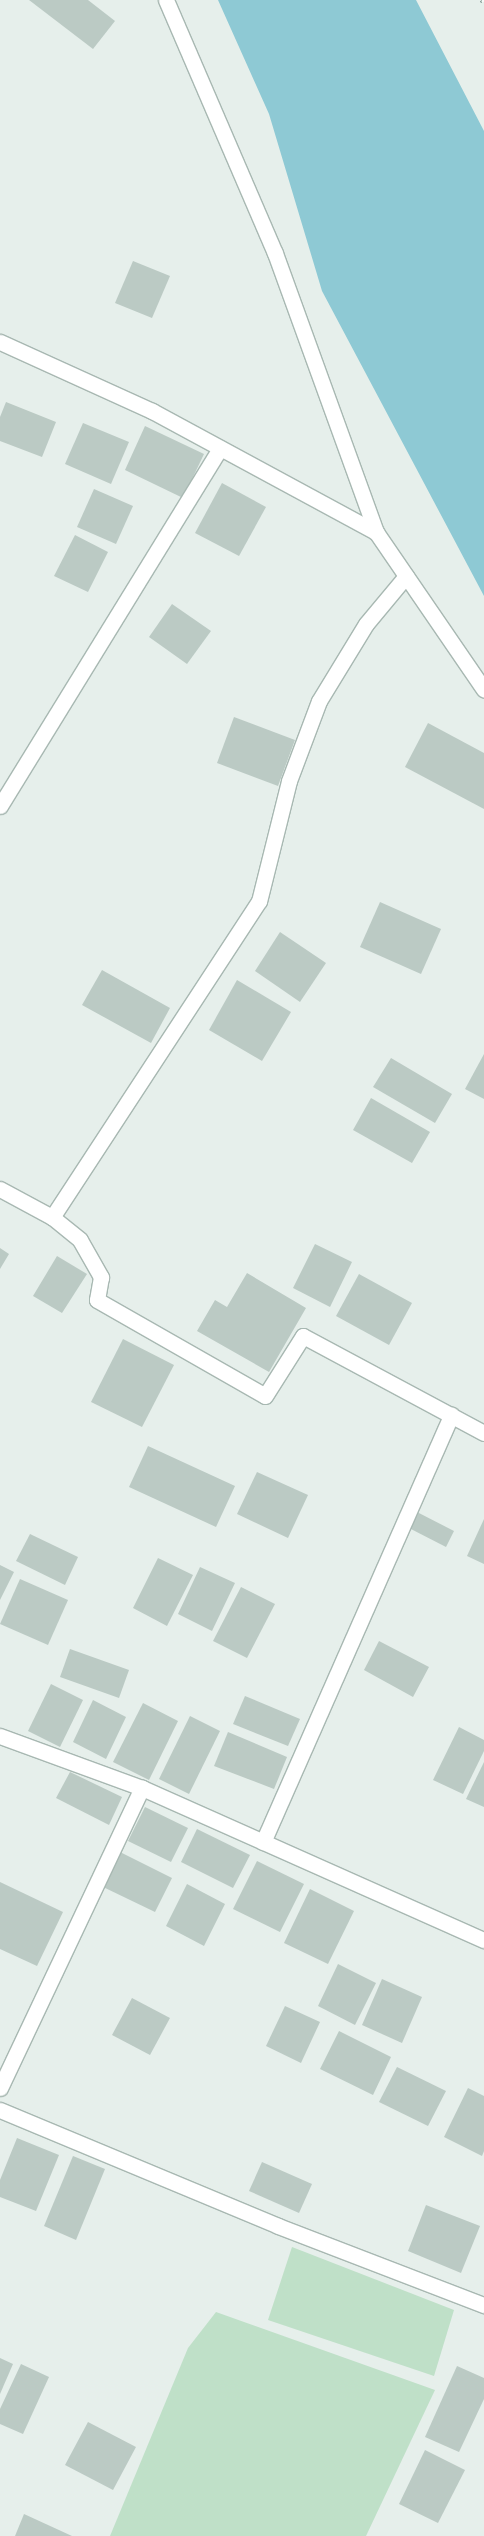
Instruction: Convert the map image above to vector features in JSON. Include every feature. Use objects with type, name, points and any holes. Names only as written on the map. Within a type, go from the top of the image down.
[{"type":"street","points":[[166,0],[275,252],[376,532],[484,690]]},
{"type":"street","points":[[0,342],[152,411],[376,532]]},
{"type":"street","points":[[0,806],[220,448]]},
{"type":"street","points":[[52,1217],[259,901],[289,780],[319,701],[366,624],[406,576]]},
{"type":"street","points":[[0,1189],[52,1217],[80,1240],[100,1278],[96,1300],[265,1396],[303,1336],[484,1434]]},
{"type":"street","points":[[263,1842],[451,1415]]},
{"type":"street","points":[[0,1736],[142,1788],[484,1940]]},
{"type":"street","points":[[0,2088],[142,1788]]},
{"type":"street","points":[[0,2110],[278,2226],[484,2305]]},
{"type":"green space","points":[[292,2247],[454,2310],[434,2376],[268,2320]]},
{"type":"green space","points":[[216,2312],[435,2390],[366,2536],[110,2536],[188,2348]]},
{"type":"water","points":[[218,0],[416,0],[484,131],[484,596],[322,291],[269,114]]},
{"type":"building","points":[[29,0],[88,0],[115,21],[93,49]]},
{"type":"building","points":[[133,261],[170,276],[152,318],[115,303]]},
{"type":"building","points":[[6,402],[56,422],[42,457],[0,441],[0,417]]},
{"type":"building","points":[[83,423],[129,442],[111,484],[65,464]]},
{"type":"building","points":[[145,426],[204,454],[183,498],[125,470]]},
{"type":"building","points":[[222,483],[266,507],[239,556],[195,533]]},
{"type":"building","points":[[94,489],[133,506],[116,544],[77,527]]},
{"type":"building","points":[[75,535],[108,552],[88,592],[54,576]]},
{"type":"building","points":[[172,604],[211,631],[187,664],[149,637]]},
{"type":"building","points":[[234,717],[295,740],[278,786],[217,763]]},
{"type":"building","points":[[428,723],[484,753],[484,809],[405,767]]},
{"type":"building","points":[[380,902],[441,929],[421,974],[360,947]]},
{"type":"building","points":[[280,932],[326,963],[300,1002],[255,971]]},
{"type":"building","points":[[102,970],[170,1008],[151,1043],[82,1005]]},
{"type":"building","points":[[237,980],[291,1012],[262,1061],[209,1030]]},
{"type":"building","points":[[484,1054],[484,1099],[465,1089]]},
{"type":"building","points":[[391,1058],[452,1094],[435,1123],[373,1087]]},
{"type":"building","points":[[371,1098],[430,1132],[412,1163],[353,1130]]},
{"type":"building","points":[[315,1244],[352,1262],[330,1307],[293,1288]]},
{"type":"building","points":[[0,1248],[9,1254],[0,1269]]},
{"type":"building","points":[[57,1256],[87,1274],[62,1313],[33,1296]]},
{"type":"building","points":[[247,1273],[306,1308],[269,1372],[197,1331],[215,1300],[227,1307]]},
{"type":"building","points":[[359,1274],[412,1303],[389,1345],[336,1316]]},
{"type":"building","points":[[123,1339],[174,1365],[142,1427],[91,1402]]},
{"type":"building","points":[[148,1446],[235,1486],[216,1527],[129,1487]]},
{"type":"building","points":[[257,1472],[308,1495],[288,1538],[237,1514]]},
{"type":"building","points":[[415,1511],[454,1531],[446,1547],[407,1527]]},
{"type":"building","points":[[484,1519],[484,1564],[467,1556]]},
{"type":"building","points":[[30,1534],[78,1557],[65,1585],[16,1561]]},
{"type":"building","points":[[158,1558],[193,1575],[167,1626],[133,1608]]},
{"type":"building","points":[[0,1565],[14,1572],[0,1600]]},
{"type":"building","points":[[200,1567],[235,1583],[212,1631],[178,1614]]},
{"type":"building","points":[[20,1579],[68,1600],[48,1645],[0,1624]]},
{"type":"building","points":[[241,1587],[275,1604],[247,1658],[213,1641]]},
{"type":"building","points":[[379,1641],[429,1667],[413,1697],[364,1670]]},
{"type":"building","points":[[70,1649],[129,1670],[119,1698],[60,1677]]},
{"type":"building","points":[[51,1684],[83,1700],[60,1747],[28,1731]]},
{"type":"building","points":[[245,1696],[300,1719],[288,1746],[233,1724]]},
{"type":"building","points":[[93,1700],[126,1717],[106,1759],[73,1742]]},
{"type":"building","points":[[143,1703],[178,1721],[149,1780],[113,1762]]},
{"type":"building","points":[[190,1716],[220,1731],[189,1794],[159,1779]]},
{"type":"building","points":[[459,1727],[484,1740],[484,1751],[463,1794],[433,1780]]},
{"type":"building","points":[[228,1732],[287,1757],[274,1789],[214,1766]]},
{"type":"building","points":[[484,1762],[484,1807],[466,1799]]},
{"type":"building","points":[[70,1772],[122,1797],[109,1825],[56,1798]]},
{"type":"building","points":[[145,1807],[188,1828],[171,1862],[128,1841]]},
{"type":"building","points":[[197,1829],[250,1855],[233,1888],[181,1862]]},
{"type":"building","points":[[118,1851],[172,1878],[155,1912],[101,1886]]},
{"type":"building","points":[[257,1861],[304,1884],[280,1932],[233,1909]]},
{"type":"building","points":[[0,1882],[63,1912],[37,1966],[0,1949]]},
{"type":"building","points":[[187,1884],[225,1904],[204,1946],[166,1926]]},
{"type":"building","points":[[310,1889],[354,1911],[328,1964],[284,1943]]},
{"type":"building","points":[[338,1964],[376,1983],[355,2025],[318,2006]]},
{"type":"building","points":[[382,1979],[422,1997],[402,2043],[362,2025]]},
{"type":"building","points":[[132,1998],[170,2018],[150,2055],[112,2035]]},
{"type":"building","points":[[285,2006],[320,2022],[301,2063],[266,2046]]},
{"type":"building","points":[[339,2031],[391,2057],[373,2095],[320,2069]]},
{"type":"building","points":[[397,2067],[446,2091],[428,2126],[379,2102]]},
{"type":"building","points":[[468,2088],[484,2096],[484,2151],[482,2156],[444,2137]]},
{"type":"building","points":[[17,2138],[59,2155],[36,2211],[0,2197],[0,2180]]},
{"type":"building","points":[[73,2156],[105,2169],[76,2240],[44,2226]]},
{"type":"building","points":[[262,2162],[312,2184],[299,2213],[249,2191]]},
{"type":"building","points":[[426,2205],[480,2226],[461,2273],[408,2251]]},
{"type":"building","points":[[0,2358],[13,2364],[0,2394]]},
{"type":"building","points":[[21,2364],[49,2377],[23,2434],[0,2424],[0,2409]]},
{"type":"building","points":[[457,2366],[484,2378],[484,2399],[459,2452],[425,2437]]},
{"type":"building","points":[[88,2422],[136,2447],[113,2490],[65,2465]]},
{"type":"building","points":[[425,2450],[465,2470],[438,2523],[399,2504]]},
{"type":"building","points":[[24,2514],[72,2536],[15,2536]]}]
